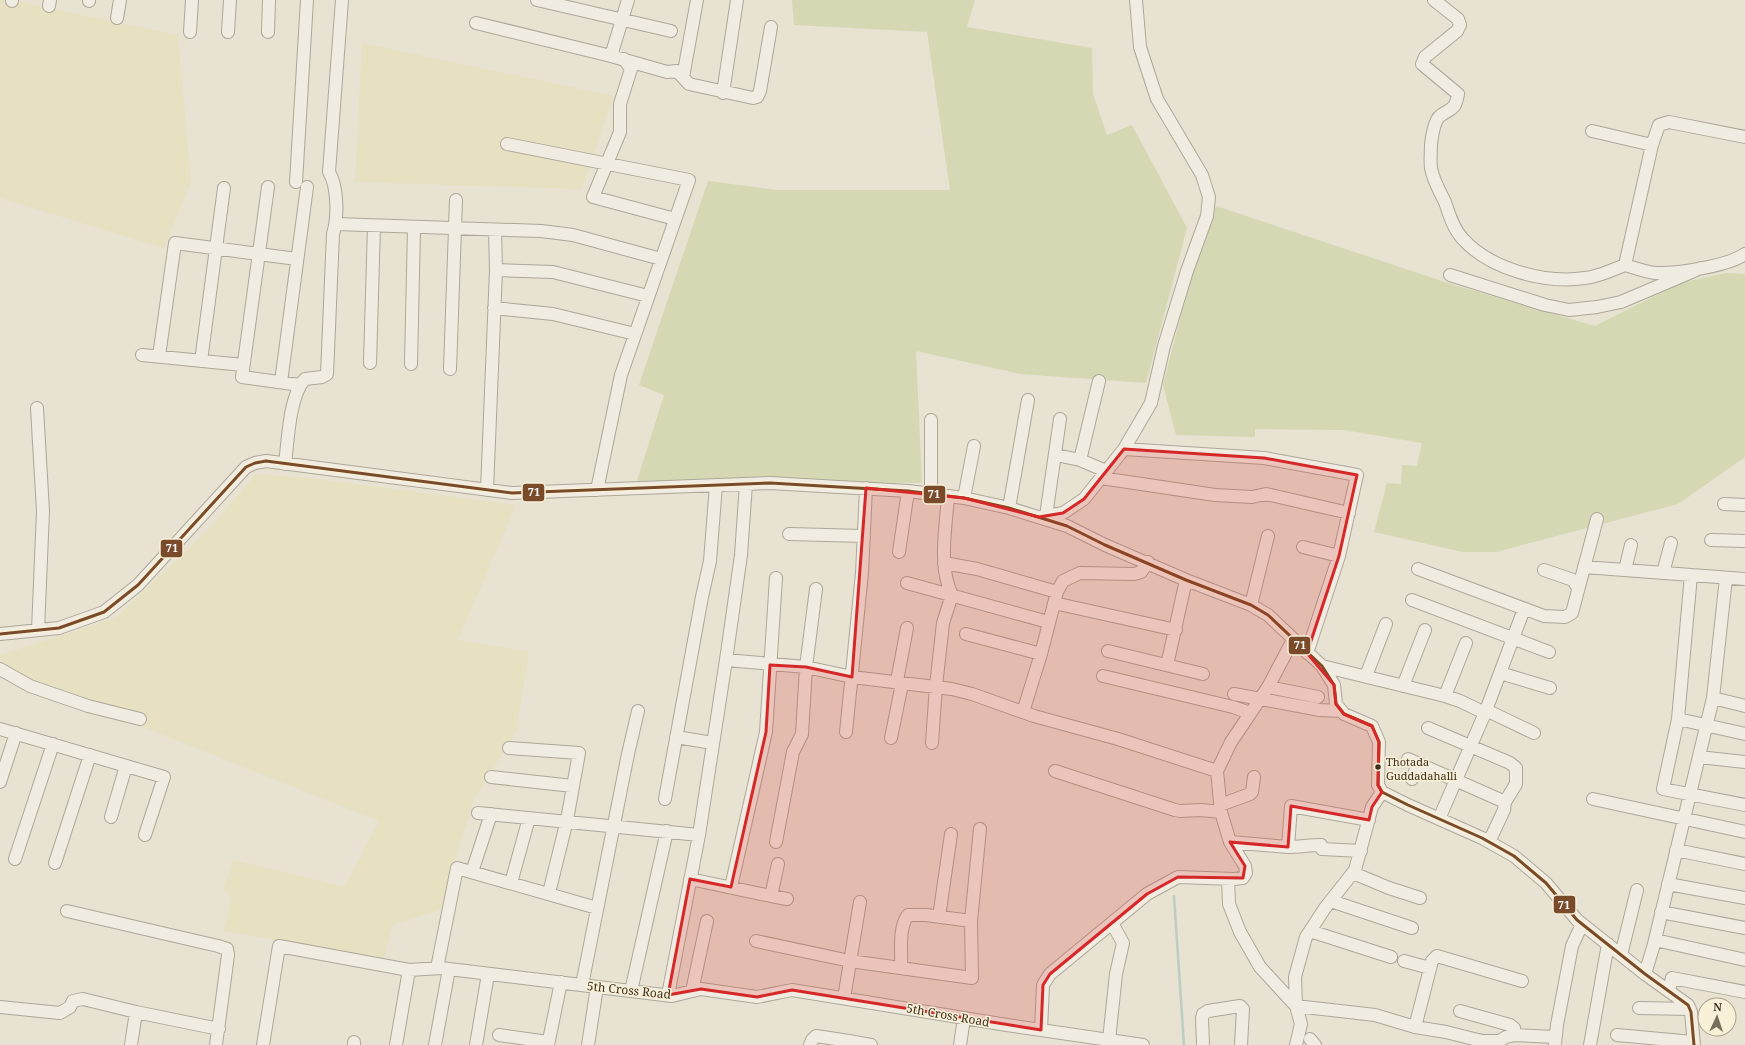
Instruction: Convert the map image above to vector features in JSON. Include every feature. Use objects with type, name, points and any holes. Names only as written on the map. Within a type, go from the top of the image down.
[{"type":"street","points":[[117,18],[120,0]]},
{"type":"street","points":[[190,32],[192,0]]},
{"type":"street","points":[[228,32],[230,0]]},
{"type":"street","points":[[268,32],[269,0]]},
{"type":"street","points":[[281,382],[297,259],[302,184],[307,0]]},
{"type":"street","points":[[285,464],[293,409],[300,385],[305,379],[322,377],[327,374],[333,234],[336,224],[334,182],[329,172],[342,0]]},
{"type":"street","points":[[611,56],[628,0]]},
{"type":"street","points":[[683,77],[697,0]]},
{"type":"street","points":[[724,93],[737,0]]},
{"type":"street","points":[[1043,516],[1063,513],[1084,499],[1124,449],[1151,403],[1164,346],[1187,271],[1207,216],[1209,197],[1202,175],[1157,99],[1140,47],[1136,0]]},
{"type":"street","points":[[1434,0],[1458,19],[1460,24],[1457,31],[1425,57],[1422,64],[1458,94],[1457,102],[1451,111],[1440,116],[1436,122],[1431,145],[1431,168],[1455,227],[1462,238],[1477,251],[1499,266],[1553,278],[1585,278],[1625,266],[1654,273],[1724,264],[1745,264]]},
{"type":"street","points":[[543,1],[584,5],[622,20],[671,31]]},
{"type":"street","points":[[476,22],[611,56],[667,72],[677,72],[689,84],[724,93],[753,98],[759,95],[771,27]]},
{"type":"street","points":[[624,60],[631,69],[620,104],[620,132],[593,196],[675,219]]},
{"type":"street","points":[[1625,266],[1652,145],[1659,124],[1669,122],[1745,137]]},
{"type":"street","points":[[1592,131],[1652,145]]},
{"type":"street","points":[[507,144],[689,180],[620,374],[597,490]]},
{"type":"street","points":[[268,187],[242,377],[300,385]]},
{"type":"street","points":[[201,361],[224,188]]},
{"type":"street","points":[[450,369],[456,200]]},
{"type":"street","points":[[336,224],[414,228],[541,231],[573,235],[661,259]]},
{"type":"street","points":[[370,363],[374,226]]},
{"type":"street","points":[[411,364],[414,228]]},
{"type":"street","points":[[487,490],[496,270],[495,230]]},
{"type":"street","points":[[159,356],[175,243],[297,259]]},
{"type":"street","points":[[1724,264],[1745,254]]},
{"type":"street","points":[[1450,275],[1545,305],[1569,310],[1597,307],[1621,302],[1701,268]]},
{"type":"street","points":[[496,270],[553,272],[648,296]]},
{"type":"street","points":[[494,308],[553,314],[635,334]]},
{"type":"street","points":[[142,355],[243,365]]},
{"type":"street","points":[[1080,460],[1099,381]]},
{"type":"street","points":[[1009,508],[1028,400]]},
{"type":"street","points":[[37,408],[42,511],[38,630]]},
{"type":"street","points":[[1043,516],[1056,455],[1060,419]]},
{"type":"street","points":[[931,420],[931,494]]},
{"type":"street","points":[[964,498],[974,446]]},
{"type":"street","points":[[1124,449],[1264,458],[1357,474],[1340,556],[1307,653]]},
{"type":"street","points":[[1056,455],[1080,460],[1104,475],[1215,495],[1252,497],[1266,494],[1349,513]]},
{"type":"street","points":[[0,634],[59,628],[104,612],[138,585],[246,467],[255,463],[266,461],[512,494],[770,483],[908,491],[964,498],[1043,516],[1186,580],[1251,605],[1268,615],[1322,666],[1334,685],[1336,704],[1344,714],[1372,726],[1379,742],[1378,785],[1382,792],[1489,842],[1514,856],[1540,878],[1582,924],[1669,990],[1688,1005],[1690,1009],[1693,1044],[1616,1035]]},
{"type":"street","points":[[668,995],[699,835],[726,660],[742,555],[746,484]]},
{"type":"street","points":[[665,799],[710,561],[716,485]]},
{"type":"street","points":[[846,732],[862,573],[866,488]]},
{"type":"street","points":[[900,552],[908,491]]},
{"type":"street","points":[[932,743],[936,686],[943,623],[952,595],[947,585],[944,562],[948,496]]},
{"type":"street","points":[[1724,504],[1745,505]]},
{"type":"street","points":[[1418,569],[1544,616],[1565,617],[1572,613],[1597,519]]},
{"type":"street","points":[[788,534],[864,536]]},
{"type":"street","points":[[1251,605],[1268,536]]},
{"type":"street","points":[[1711,540],[1745,541]]},
{"type":"street","points":[[1663,573],[1671,543]]},
{"type":"street","points":[[1625,570],[1631,545]]},
{"type":"street","points":[[1303,547],[1340,556]]},
{"type":"street","points":[[944,562],[977,569],[1055,598],[1176,630]]},
{"type":"street","points":[[1023,712],[1041,654],[1055,598],[1063,581],[1080,573],[1134,574],[1141,572],[1148,562]]},
{"type":"street","points":[[1584,567],[1745,579]]},
{"type":"street","points":[[1544,570],[1572,580],[1578,588]]},
{"type":"street","points":[[1691,575],[1678,719],[1662,786],[1663,789],[1745,805]]},
{"type":"street","points":[[731,887],[766,732],[776,578]]},
{"type":"street","points":[[1646,974],[1713,698],[1726,578]]},
{"type":"street","points":[[1167,665],[1186,580]]},
{"type":"street","points":[[907,583],[1048,622]]},
{"type":"street","points":[[776,842],[793,752],[802,734],[806,667],[816,589]]},
{"type":"street","points":[[1412,600],[1549,652]]},
{"type":"street","points":[[1439,819],[1486,712],[1524,609]]},
{"type":"street","points":[[1366,676],[1386,624]]},
{"type":"street","points":[[891,738],[908,628]]},
{"type":"street","points":[[1403,686],[1425,630]]},
{"type":"street","points":[[966,634],[1041,654]]},
{"type":"street","points":[[1041,1030],[1043,985],[1050,974],[1147,894],[1178,877],[1228,879],[1242,878],[1246,873],[1245,866],[1230,842],[1221,809],[1217,772],[1231,742],[1268,687],[1293,640]]},
{"type":"street","points":[[1445,696],[1466,643]]},
{"type":"street","points":[[1108,651],[1203,674]]},
{"type":"street","points":[[726,660],[806,667],[852,677],[936,686],[972,694],[1054,722],[1118,739],[1217,772]]},
{"type":"street","points":[[1322,666],[1445,696],[1486,712],[1534,734]]},
{"type":"street","points":[[0,669],[30,686],[88,706],[140,720]]},
{"type":"street","points":[[1500,673],[1550,688]]},
{"type":"street","points":[[1103,676],[1233,707],[1250,713]]},
{"type":"street","points":[[1268,687],[1318,697]]},
{"type":"street","points":[[1234,694],[1258,700],[1320,710],[1341,710]]},
{"type":"street","points":[[1713,698],[1745,706]]},
{"type":"street","points":[[582,985],[613,826],[638,711]]},
{"type":"street","points":[[1678,719],[1745,734]]},
{"type":"street","points":[[1428,728],[1510,763],[1516,768],[1516,784],[1505,802],[1504,810],[1489,842]]},
{"type":"street","points":[[0,729],[164,777],[145,835]]},
{"type":"street","points":[[0,782],[16,733]]},
{"type":"street","points":[[676,737],[713,743]]},
{"type":"street","points":[[15,859],[53,744]]},
{"type":"street","points":[[510,748],[579,753],[567,820],[549,894]]},
{"type":"street","points":[[54,863],[90,755]]},
{"type":"street","points":[[1699,757],[1745,762]]},
{"type":"street","points":[[1412,779],[1413,761],[1505,802]]},
{"type":"street","points":[[111,817],[126,766]]},
{"type":"street","points":[[1055,771],[1180,811],[1221,809],[1250,794],[1252,792],[1254,777]]},
{"type":"street","points":[[491,777],[573,786]]},
{"type":"street","points":[[1296,1045],[1301,1024],[1296,1006],[1295,977],[1306,937],[1353,873],[1361,851],[1372,807],[1382,792]]},
{"type":"street","points":[[1593,799],[1745,832]]},
{"type":"street","points":[[1288,847],[1291,806],[1369,820]]},
{"type":"street","points":[[478,813],[567,820],[699,835]]},
{"type":"street","points":[[472,872],[491,814]]},
{"type":"street","points":[[511,883],[529,818]]},
{"type":"street","points":[[756,941],[850,961],[972,978],[971,921],[980,829]]},
{"type":"street","points":[[631,991],[667,831]]},
{"type":"street","points":[[939,917],[951,834]]},
{"type":"street","points":[[1230,842],[1288,847],[1315,845],[1321,846],[1322,849],[1361,851]]},
{"type":"street","points":[[1676,850],[1745,864]]},
{"type":"street","points":[[771,896],[778,864]]},
{"type":"street","points":[[435,1045],[443,969],[457,868],[597,908]]},
{"type":"street","points":[[1353,873],[1389,888],[1420,898]]},
{"type":"street","points":[[690,879],[787,899]]},
{"type":"street","points":[[1228,879],[1229,904],[1240,932],[1260,967],[1296,1006],[1375,1015],[1415,1027],[1446,1032],[1482,1041],[1499,1041],[1506,1037],[1515,1035],[1555,1041],[1572,946],[1582,924]]},
{"type":"street","points":[[1668,884],[1745,898]]},
{"type":"street","points":[[1621,955],[1637,890]]},
{"type":"street","points":[[1331,901],[1412,928]]},
{"type":"street","points":[[844,998],[860,902]]},
{"type":"street","points":[[67,911],[227,949],[228,955],[216,1045]]},
{"type":"street","points":[[1661,912],[1745,928]]},
{"type":"street","points":[[901,968],[904,920],[908,915],[971,921]]},
{"type":"street","points":[[692,991],[707,921]]},
{"type":"street","points":[[1109,1040],[1116,974],[1124,943],[1112,923]]},
{"type":"street","points":[[1310,931],[1391,957]]},
{"type":"street","points":[[1655,940],[1745,960]]},
{"type":"street","points":[[1590,1045],[1608,944]]},
{"type":"street","name":"5th Cross Road","points":[[263,1045],[279,946],[409,970],[443,969],[668,995],[701,989],[756,997],[792,990],[1143,1045]]},
{"type":"street","points":[[1415,1027],[1430,968],[1434,958],[1440,956],[1522,981]]},
{"type":"street","points":[[1404,961],[1430,968]]},
{"type":"street","points":[[396,1045],[409,970]]},
{"type":"street","points":[[476,1045],[488,974]]},
{"type":"street","points":[[1669,990],[1672,978],[1745,992]]},
{"type":"street","points":[[499,1035],[548,1044],[561,982]]},
{"type":"street","points":[[588,1045],[597,987]]},
{"type":"street","points":[[0,1007],[60,1013],[70,1007],[73,1001],[83,999],[218,1029]]},
{"type":"street","points":[[1203,1045],[1203,1014],[1208,1011],[1240,1006],[1243,1009],[1241,1045]]},
{"type":"street","points":[[1639,1008],[1690,1009]]},
{"type":"street","points":[[1460,1011],[1510,1025],[1514,1028],[1515,1035]]},
{"type":"street","points":[[131,1045],[136,1012]]},
{"type":"street","points":[[960,1045],[964,1018]]},
{"type":"street","points":[[810,1045],[816,1036],[849,1043],[871,1045]]},
{"type":"highlighted area","points":[[1124,449],[1264,458],[1357,475],[1339,556],[1307,653],[1334,685],[1336,704],[1344,714],[1372,726],[1379,742],[1378,785],[1382,792],[1372,807],[1369,820],[1291,806],[1288,847],[1230,842],[1245,866],[1243,878],[1178,877],[1147,894],[1050,974],[1043,985],[1041,1030],[792,990],[757,997],[701,989],[668,995],[690,879],[731,887],[766,732],[770,665],[806,667],[852,677],[866,488],[964,498],[1039,517],[1063,513],[1084,499]]},
{"type":"shaded area","points":[[0,0],[11,0],[178,35],[191,182],[164,248],[0,198]]},
{"type":"shaded area","points":[[362,43],[614,96],[582,189],[355,182]]},
{"type":"shaded area","points":[[256,474],[308,478],[516,505],[458,640],[529,652],[516,732],[474,799],[440,910],[393,925],[384,958],[224,931],[231,898],[223,889],[233,860],[345,887],[379,821],[146,728],[127,716],[63,699],[0,660],[0,655],[116,618],[212,526]]},
{"type":"green space","points":[[792,0],[975,0],[967,27],[1092,48],[1093,94],[1107,135],[1132,125],[1187,228],[1146,383],[1020,374],[916,351],[922,483],[637,481],[664,395],[639,385],[708,181],[777,190],[950,190],[927,32],[794,25]]},
{"type":"green space","points":[[1216,206],[1454,285],[1595,326],[1680,283],[1726,273],[1745,274],[1745,457],[1678,504],[1496,552],[1463,552],[1374,532],[1387,483],[1401,484],[1402,465],[1417,466],[1422,443],[1344,430],[1255,429],[1255,437],[1176,435],[1163,385],[1187,291]]},
{"type":"waterway","points":[[1174,896],[1184,1045]]},
{"type":"transit line","name":"71","points":[[0,634],[59,628],[104,612],[138,585],[246,467],[255,463],[266,461],[512,493],[770,483],[908,491],[964,498],[1009,508],[1067,526],[1105,545],[1186,580],[1251,605],[1268,615],[1322,666],[1334,685],[1336,704],[1344,714],[1372,726],[1379,742],[1378,785],[1382,792],[1482,838],[1514,856],[1546,883],[1577,920],[1645,974],[1688,1005],[1691,1012],[1694,1045]]},
{"type":"place","name":"Thotada Guddadahalli","points":[[1378,767]]}]
